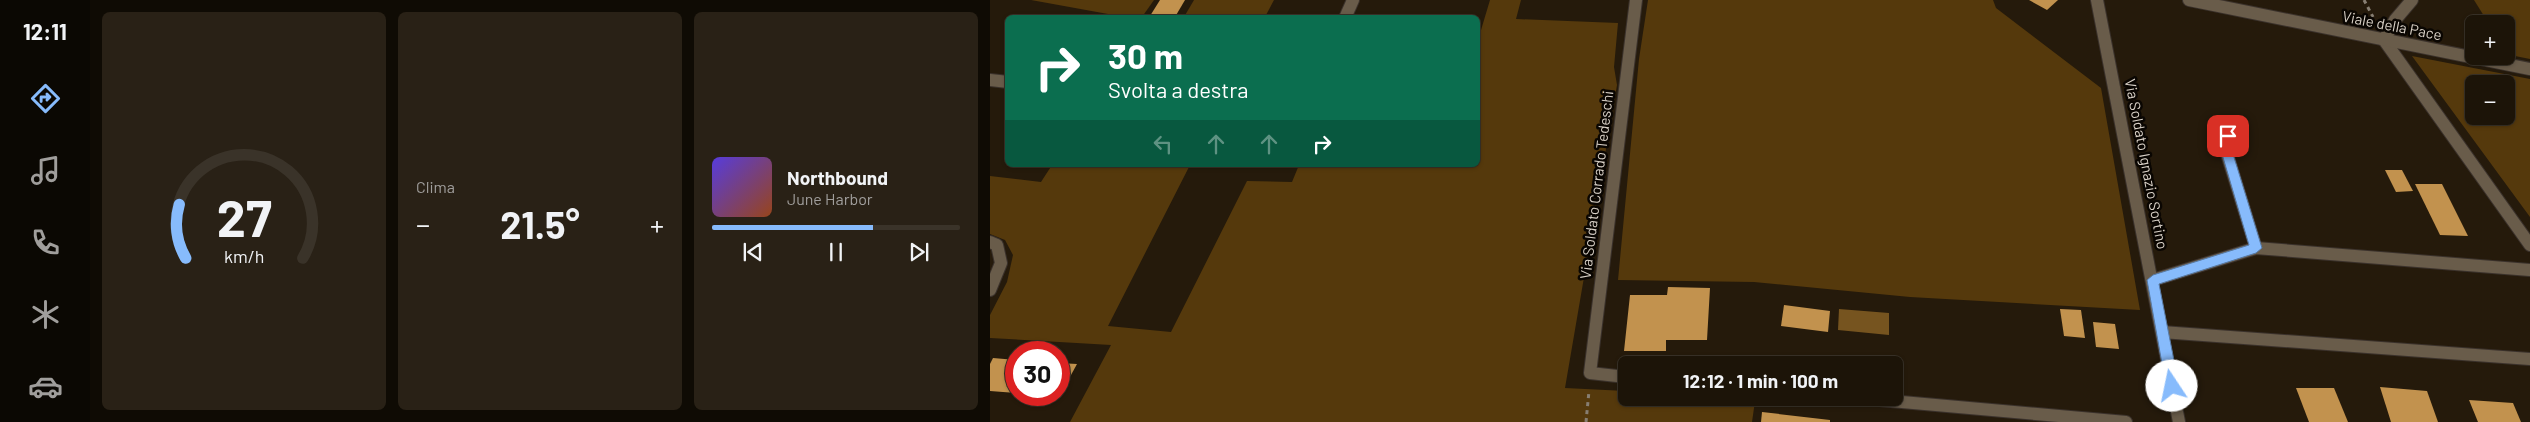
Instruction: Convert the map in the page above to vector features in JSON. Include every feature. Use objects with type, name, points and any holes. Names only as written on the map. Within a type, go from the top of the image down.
[{"type":"street","points":[[1346,15],[1353,0]]},
{"type":"street","name":"Via Soldato Corrado Tedeschi","points":[[1590,373],[1636,0]]},
{"type":"street","name":"Via Soldato Ignazio Sortino","points":[[2097,0],[2153,280],[2179,422]]},
{"type":"street","name":"Viale della Pace","points":[[2189,0],[2223,4],[2384,40],[2530,69]]},
{"type":"street","points":[[2412,0],[2395,20],[2384,40],[2530,245]]},
{"type":"street","points":[[990,80],[1005,82]]},
{"type":"street","points":[[2228,136],[2228,154],[2256,248]]},
{"type":"street","points":[[990,290],[1001,263],[993,243]]},
{"type":"street","points":[[2153,280],[2256,248],[2530,270]]},
{"type":"street","points":[[2162,332],[2400,352],[2530,359]]},
{"type":"street","points":[[1590,373],[1618,375]]},
{"type":"street","points":[[1903,402],[2126,422]]},
{"type":"path","points":[[1586,422],[1590,373]]},
{"type":"shaded area","points":[[1031,0],[1154,0],[1143,15],[1114,15]]},
{"type":"shaded area","points":[[1194,0],[1274,0],[1266,15],[1185,15]]},
{"type":"shaded area","points":[[1490,0],[1521,0],[1516,19],[1618,23],[1614,67],[1617,85],[1565,388],[1618,391],[1618,406],[1754,406],[1752,422],[1070,422],[1111,345],[1070,343],[1070,341],[990,338],[990,315],[1007,282],[1013,255],[1005,240],[990,234],[990,176],[1041,182],[1051,167],[1189,167],[1108,326],[1171,332],[1247,181],[1292,182],[1298,167],[1480,167],[1480,33]]},
{"type":"shaded area","points":[[1648,0],[1993,0],[1996,8],[2101,88],[2140,310],[1910,297],[1754,282],[1618,280],[1639,59]]},
{"type":"shaded area","points":[[2474,0],[2530,0],[2530,59],[2515,56],[2515,15],[2483,15]]},
{"type":"shaded area","points":[[2412,56],[2509,75],[2465,75],[2465,125],[2515,125],[2515,76],[2530,79],[2530,217]]},
{"type":"shaded area","points":[[1839,309],[1889,313],[1889,335],[1838,330]]},
{"type":"building","points":[[1160,0],[1185,0],[1176,15],[1151,15]]},
{"type":"building","points":[[2029,0],[2058,0],[2047,10]]},
{"type":"building","points":[[2385,170],[2402,170],[2413,191],[2396,192]]},
{"type":"building","points":[[2415,184],[2442,184],[2468,236],[2440,235]]},
{"type":"building","points":[[1668,287],[1710,288],[1707,340],[1666,340],[1666,351],[1624,351],[1630,295],[1667,295]]},
{"type":"building","points":[[1784,305],[1830,311],[1828,332],[1781,326]]},
{"type":"building","points":[[2060,309],[2081,310],[2085,338],[2064,336]]},
{"type":"building","points":[[2093,322],[2115,324],[2119,349],[2096,347]]},
{"type":"building","points":[[993,358],[1005,359],[1005,392],[990,391],[990,364]]},
{"type":"building","points":[[1070,364],[1077,364],[1070,377]]},
{"type":"building","points":[[2380,387],[2427,391],[2438,422],[2391,422]]},
{"type":"building","points":[[2296,388],[2334,388],[2348,422],[2309,422]]},
{"type":"building","points":[[2469,400],[2513,403],[2521,422],[2478,422]]},
{"type":"building","points":[[1762,412],[1830,420],[1830,422],[1761,422]]},
{"type":"route","points":[[2172,386],[2153,280],[2256,248],[2228,154],[2228,136]]}]
